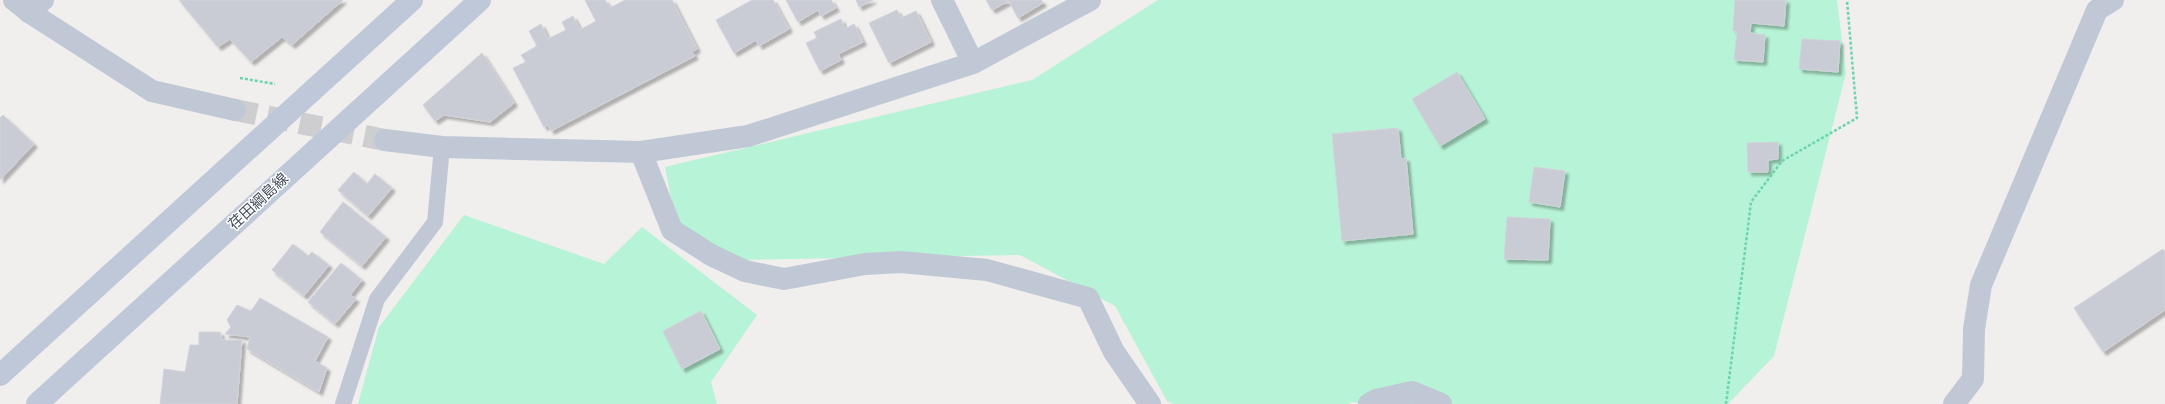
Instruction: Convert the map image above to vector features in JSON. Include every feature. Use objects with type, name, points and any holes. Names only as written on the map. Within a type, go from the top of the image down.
[{"type":"main road","points":[[0,375],[412,0]]},
{"type":"main road","name":"荏田綱島線","points":[[37,404],[480,0]]},
{"type":"street","points":[[942,0],[973,63]]},
{"type":"street","points":[[385,140],[442,147],[641,152],[748,136],[973,63],[1090,0]]},
{"type":"street","points":[[1954,404],[1973,379],[1974,328],[1981,285],[2097,10],[2113,0]]},
{"type":"street","points":[[29,4],[152,91],[235,110]]},
{"type":"street","points":[[641,152],[672,230],[711,255],[745,271],[784,279],[865,264],[901,262],[987,270],[1088,298],[1114,352],[1150,404]]},
{"type":"street","points":[[1369,404],[1376,400],[1412,392],[1441,404]]},
{"type":"lane","points":[[343,404],[377,299],[435,222],[442,147]]},
{"type":"path","points":[[1726,404],[1751,202],[1782,161],[1857,118],[1847,0]]},
{"type":"path","points":[[250,80],[279,85]]},
{"type":"green space","points":[[1158,0],[1837,0],[1846,73],[1774,356],[1728,404],[1364,404],[1352,402],[1348,404],[1173,404],[1167,401],[1115,306],[1020,255],[738,260],[677,228],[665,167],[1032,80]]},
{"type":"green space","points":[[464,215],[604,264],[642,227],[757,315],[711,382],[717,404],[358,404],[379,327]]},
{"type":"building","points":[[179,0],[343,0],[292,45],[282,37],[251,62],[230,39],[218,47]]},
{"type":"building","points":[[585,0],[605,0],[610,8],[625,0],[672,0],[697,49],[692,52],[695,56],[551,131],[548,125],[544,127],[513,68],[526,62],[521,55],[537,46],[529,31],[541,24],[548,39],[566,30],[562,22],[573,16],[580,30],[596,21]]},
{"type":"building","points":[[752,0],[773,0],[789,29],[759,46],[756,40],[734,53],[716,20]]},
{"type":"building","points":[[786,0],[831,0],[836,8],[821,16],[818,10],[798,22]]},
{"type":"building","points":[[856,0],[873,0],[859,7]]},
{"type":"building","points":[[986,0],[1041,0],[1043,3],[1018,18],[1009,1],[992,10]]},
{"type":"building","points":[[1735,0],[1786,0],[1784,26],[1751,23],[1750,33],[1765,35],[1763,62],[1734,60],[1737,31],[1733,31]]},
{"type":"building","points":[[897,10],[901,18],[916,11],[931,42],[889,63],[869,23]]},
{"type":"building","points":[[841,19],[845,29],[854,24],[863,42],[838,54],[841,60],[820,71],[806,43],[817,38],[814,32]]},
{"type":"building","points":[[1802,39],[1840,41],[1838,72],[1799,69]]},
{"type":"building","points":[[482,53],[514,103],[490,122],[444,115],[435,121],[423,105]]},
{"type":"building","points":[[1457,72],[1485,119],[1440,146],[1412,99]]},
{"type":"building","points":[[3,115],[34,144],[0,180],[0,118]]},
{"type":"building","points":[[1398,128],[1401,159],[1406,158],[1413,234],[1342,241],[1332,134]]},
{"type":"building","points":[[1778,142],[1778,159],[1768,160],[1768,172],[1748,172],[1747,143]]},
{"type":"building","points":[[1534,167],[1565,171],[1560,207],[1529,202]]},
{"type":"building","points":[[354,172],[367,184],[375,174],[392,188],[368,216],[338,190]]},
{"type":"building","points":[[343,202],[386,237],[362,266],[320,232]]},
{"type":"building","points":[[1507,217],[1550,219],[1548,260],[1504,259]]},
{"type":"building","points":[[293,244],[308,256],[312,252],[329,265],[304,296],[272,270]]},
{"type":"building","points":[[2163,249],[2165,252],[2165,310],[2103,352],[2074,308]]},
{"type":"building","points":[[341,263],[362,280],[350,295],[356,299],[335,324],[308,302]]},
{"type":"building","points":[[260,298],[328,337],[315,361],[327,368],[319,392],[247,349],[250,337],[225,334],[231,327],[227,320],[237,305],[251,311]]},
{"type":"building","points":[[701,311],[720,349],[682,369],[663,331]]},
{"type":"building","points":[[199,332],[220,332],[222,340],[242,340],[237,404],[160,404],[164,369],[185,372],[190,345],[199,345]]},
{"type":"tunnel","points":[[235,110],[385,140]]}]
